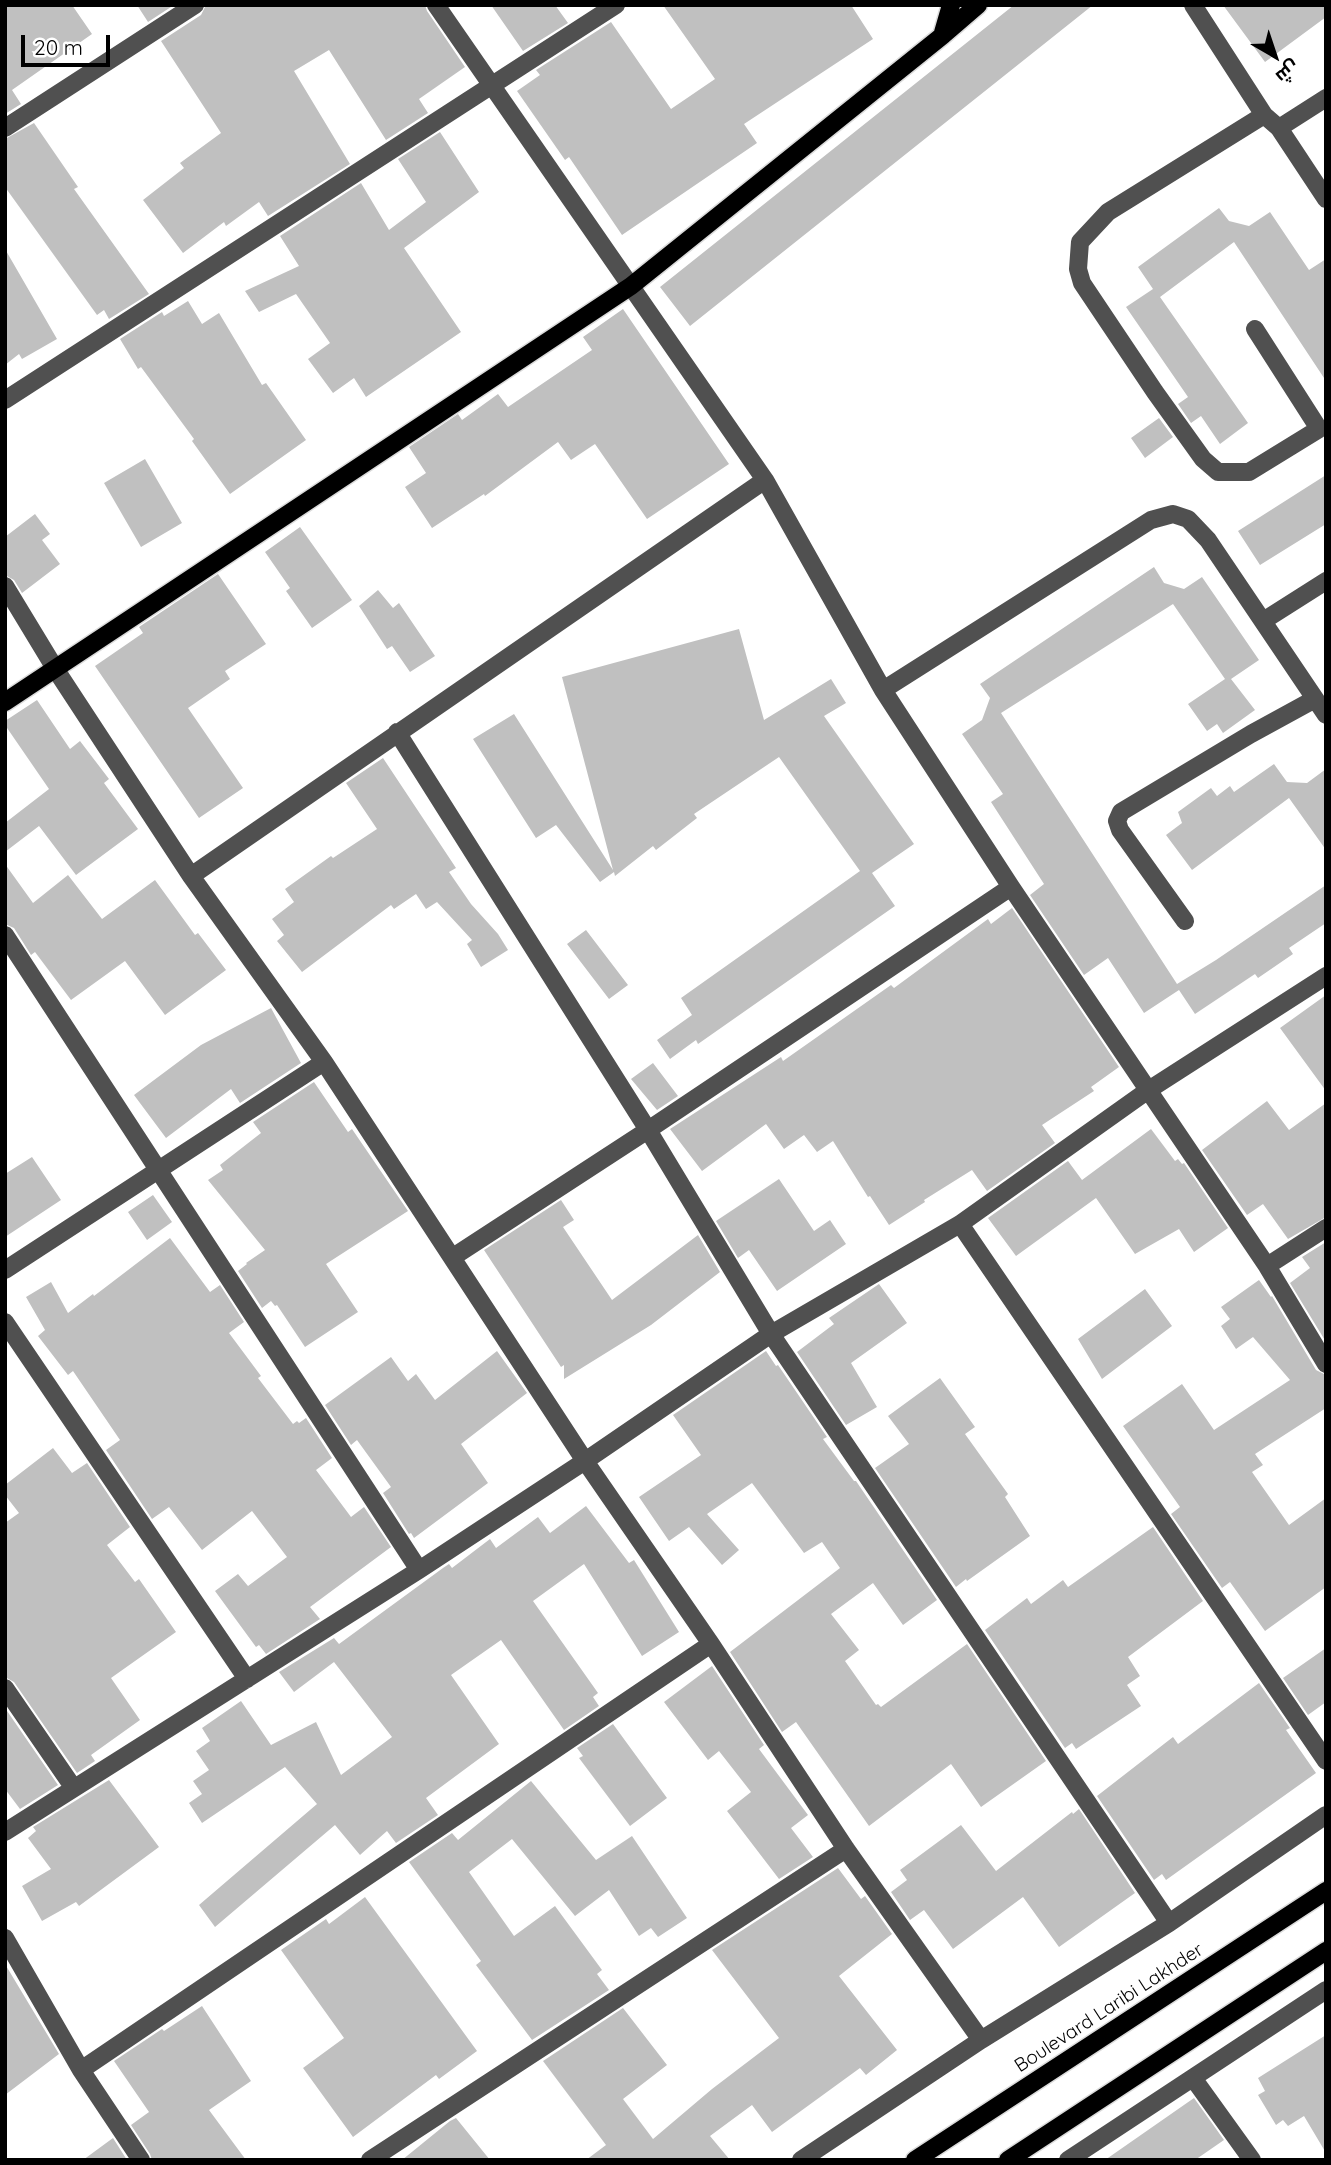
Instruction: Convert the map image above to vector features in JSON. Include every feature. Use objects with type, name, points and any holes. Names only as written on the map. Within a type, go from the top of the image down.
[{"type":"main road","points":[[943,37],[951,5]]},
{"type":"main road","points":[[5,702],[631,286],[943,37],[978,5]]},
{"type":"main road","name":"Boulevard Laribi Lakhder","points":[[915,2160],[1326,1891]]},
{"type":"main road","points":[[1008,2160],[1326,1951]]},
{"type":"street","points":[[5,128],[195,5]]},
{"type":"street","points":[[436,5],[765,480],[883,690],[1011,887],[1267,1266],[1326,1364]]},
{"type":"street","points":[[5,400],[616,5]]},
{"type":"street","points":[[1193,5],[1264,115],[1279,128],[1326,199]]},
{"type":"street","points":[[1279,128],[1326,98]]},
{"type":"street","points":[[1255,329],[1319,429],[1249,472],[1218,472],[1203,460],[1082,283],[1079,256],[1080,242],[1108,212],[1264,115]]},
{"type":"street","points":[[191,876],[765,480]]},
{"type":"street","points":[[883,690],[1151,520],[1173,514],[1188,519],[1208,540],[1326,715]]},
{"type":"street","points":[[1263,621],[1326,581]]},
{"type":"street","points":[[5,586],[56,670],[191,876],[324,1062],[586,1461],[846,1849],[981,2040]]},
{"type":"street","points":[[1185,922],[1120,831],[1117,821],[1121,812],[1315,699]]},
{"type":"street","points":[[397,732],[648,1130],[771,1334],[1169,1923]]},
{"type":"street","points":[[453,1257],[1011,887]]},
{"type":"street","points":[[5,935],[419,1570]]},
{"type":"street","points":[[5,1832],[419,1570],[586,1461],[771,1334],[960,1224],[1147,1091],[1326,976]]},
{"type":"street","points":[[5,1270],[324,1062]]},
{"type":"street","points":[[960,1224],[1326,1761]]},
{"type":"street","points":[[1267,1266],[1326,1227]]},
{"type":"street","points":[[5,1322],[247,1679]]},
{"type":"street","points":[[81,2070],[711,1644]]},
{"type":"street","points":[[5,1688],[73,1787]]},
{"type":"street","points":[[801,2160],[981,2040],[1169,1923],[1326,1815]]},
{"type":"street","points":[[370,2160],[846,1849]]},
{"type":"street","points":[[5,1938],[81,2070],[141,2160]]},
{"type":"street","points":[[1068,2160],[1326,1990]]},
{"type":"street","points":[[1193,2078],[1252,2160]]},
{"type":"building","points":[[5,5],[72,5],[92,34],[12,90],[21,104],[5,114]]},
{"type":"building","points":[[137,5],[174,5],[148,22]]},
{"type":"building","points":[[206,5],[425,5],[465,67],[419,99],[428,113],[386,140],[329,50],[294,71],[350,164],[268,216],[259,202],[226,226],[224,222],[183,253],[143,200],[184,168],[180,163],[221,133],[161,41],[201,15]]},
{"type":"building","points":[[491,5],[555,5],[568,23],[523,51]]},
{"type":"building","points":[[663,5],[851,5],[873,39],[744,124],[757,143],[622,235],[569,157],[565,160],[517,91],[540,75],[536,70],[611,22],[671,109],[715,79]]},
{"type":"building","points":[[1014,5],[1093,5],[690,326],[660,287]]},
{"type":"building","points":[[1223,5],[1326,5],[1326,17],[1265,62]]},
{"type":"building","points":[[34,123],[78,187],[74,189],[149,294],[109,319],[104,310],[97,315],[5,187],[5,139]]},
{"type":"building","points":[[440,132],[479,192],[404,248],[461,332],[366,397],[354,378],[333,393],[308,359],[330,343],[296,294],[259,312],[245,291],[299,266],[280,236],[361,183],[389,230],[426,202],[398,159]]},
{"type":"building","points":[[1219,208],[1229,221],[1249,226],[1270,212],[1309,270],[1326,259],[1326,381],[1234,242],[1160,297],[1248,423],[1220,444],[1201,416],[1191,423],[1178,404],[1188,397],[1126,307],[1153,289],[1138,267]]},
{"type":"building","points":[[5,249],[57,339],[22,359],[19,354],[5,365]]},
{"type":"building","points":[[188,301],[202,324],[219,313],[262,385],[266,383],[306,440],[230,494],[192,441],[194,439],[141,367],[138,369],[120,339],[162,312],[164,316]]},
{"type":"building","points":[[623,309],[729,464],[647,519],[595,444],[571,460],[558,442],[485,496],[484,494],[432,528],[405,487],[426,473],[409,447],[458,414],[462,420],[498,394],[508,407],[592,350],[583,337]]},
{"type":"building","points":[[1159,418],[1173,437],[1145,458],[1131,438]]},
{"type":"building","points":[[145,459],[182,523],[141,547],[104,483]]},
{"type":"building","points":[[1326,475],[1326,524],[1260,565],[1238,531]]},
{"type":"building","points":[[35,514],[50,534],[42,540],[60,564],[22,593],[14,580],[5,575],[5,537]]},
{"type":"building","points":[[300,527],[352,600],[312,628],[286,591],[290,588],[265,552]]},
{"type":"building","points":[[1154,567],[1164,583],[1184,589],[1202,577],[1259,660],[1231,679],[1255,710],[1223,733],[1217,724],[1207,731],[1188,704],[1225,679],[1173,604],[1001,713],[1177,984],[1326,885],[1326,923],[1289,948],[1293,954],[1258,978],[1255,974],[1195,1014],[1179,990],[1144,1013],[1108,958],[1084,975],[1030,895],[1044,884],[991,802],[1003,794],[962,734],[982,720],[990,698],[980,684]]},
{"type":"building","points":[[218,574],[266,644],[225,671],[230,679],[188,708],[243,788],[199,818],[95,666],[143,633],[139,627]]},
{"type":"building","points":[[378,590],[393,608],[399,603],[435,656],[410,672],[392,646],[387,649],[359,606]]},
{"type":"building","points":[[739,629],[764,720],[831,679],[846,703],[824,716],[914,844],[872,873],[895,906],[698,1044],[696,1040],[670,1059],[657,1040],[692,1015],[681,998],[860,871],[779,757],[694,814],[697,818],[656,850],[653,846],[615,876],[614,872],[600,882],[556,825],[536,838],[473,739],[514,714],[613,870],[562,677]]},
{"type":"building","points":[[37,700],[70,749],[80,741],[109,779],[104,783],[138,829],[76,875],[39,826],[5,852],[5,823],[49,789],[5,725],[5,721]]},
{"type":"building","points":[[383,758],[456,868],[449,872],[508,950],[481,967],[467,944],[472,940],[437,902],[426,909],[416,894],[394,909],[391,905],[302,972],[277,941],[284,935],[272,919],[294,902],[285,889],[331,856],[333,858],[377,829],[346,783]]},
{"type":"building","points":[[1274,764],[1287,782],[1307,783],[1326,769],[1326,850],[1289,798],[1192,870],[1166,835],[1182,823],[1178,812],[1211,788],[1217,796],[1230,786],[1234,792]]},
{"type":"building","points":[[5,864],[33,903],[68,875],[102,919],[155,880],[195,935],[198,933],[226,970],[165,1015],[125,961],[71,1000],[35,952],[31,955],[14,928],[5,924]]},
{"type":"building","points":[[1012,908],[1119,1067],[1091,1087],[1094,1091],[1042,1125],[1055,1143],[987,1191],[972,1170],[889,1225],[833,1141],[817,1152],[804,1135],[784,1149],[766,1124],[702,1171],[670,1129],[781,1057],[783,1061],[891,985],[894,988],[988,919],[991,924]]},
{"type":"building","points":[[586,930],[628,985],[609,999],[567,944]]},
{"type":"building","points":[[1326,995],[1326,1091],[1280,1028]]},
{"type":"building","points":[[271,1008],[301,1063],[240,1103],[231,1089],[166,1138],[134,1095],[201,1045]]},
{"type":"building","points":[[653,1063],[678,1096],[657,1110],[631,1079]]},
{"type":"building","points":[[314,1082],[348,1132],[352,1129],[408,1211],[326,1264],[358,1312],[305,1347],[277,1305],[271,1301],[262,1308],[238,1271],[265,1250],[208,1180],[223,1170],[220,1165],[261,1133],[253,1122]]},
{"type":"building","points":[[1267,1101],[1289,1130],[1326,1103],[1326,1217],[1288,1239],[1263,1204],[1247,1215],[1202,1150]]},
{"type":"building","points":[[1151,1129],[1175,1161],[1178,1159],[1184,1163],[1228,1228],[1194,1252],[1179,1229],[1135,1254],[1096,1198],[1016,1256],[988,1218],[1068,1161],[1082,1180]]},
{"type":"building","points":[[32,1157],[61,1200],[5,1237],[5,1174]]},
{"type":"building","points":[[779,1179],[814,1231],[830,1220],[846,1244],[777,1291],[749,1250],[738,1258],[716,1221]]},
{"type":"building","points":[[153,1195],[172,1222],[147,1240],[128,1212]]},
{"type":"building","points":[[561,1200],[574,1220],[563,1227],[612,1300],[698,1235],[720,1272],[651,1325],[564,1379],[564,1365],[561,1367],[484,1250]]},
{"type":"building","points":[[170,1238],[210,1292],[220,1285],[244,1322],[229,1333],[261,1376],[258,1378],[293,1424],[306,1418],[332,1458],[316,1470],[351,1517],[364,1507],[391,1547],[310,1607],[320,1619],[266,1654],[259,1645],[256,1647],[215,1591],[238,1574],[248,1586],[287,1557],[252,1511],[202,1550],[169,1507],[152,1519],[106,1450],[120,1440],[73,1371],[68,1375],[38,1336],[45,1330],[26,1297],[51,1282],[68,1313]]},
{"type":"building","points":[[1326,1242],[1326,1342],[1290,1283],[1310,1268],[1302,1257]]},
{"type":"building","points":[[1259,1280],[1272,1296],[1316,1370],[1326,1375],[1326,1408],[1255,1454],[1263,1465],[1252,1472],[1289,1525],[1326,1498],[1326,1587],[1265,1631],[1230,1582],[1222,1588],[1171,1514],[1180,1507],[1123,1426],[1182,1384],[1214,1430],[1290,1380],[1253,1337],[1236,1349],[1221,1326],[1230,1319],[1221,1307]]},
{"type":"building","points":[[879,1284],[907,1323],[851,1363],[877,1407],[846,1425],[797,1352],[834,1324],[829,1318]]},
{"type":"building","points":[[1145,1289],[1172,1326],[1102,1379],[1078,1339]]},
{"type":"building","points":[[497,1351],[527,1393],[461,1444],[488,1483],[414,1538],[383,1493],[391,1487],[357,1440],[351,1445],[325,1405],[391,1357],[408,1381],[416,1374],[435,1400]]},
{"type":"building","points":[[766,1351],[827,1437],[823,1439],[856,1481],[937,1600],[903,1625],[873,1583],[831,1614],[859,1650],[845,1661],[876,1705],[881,1707],[967,1644],[1046,1761],[981,1807],[951,1764],[869,1826],[796,1722],[782,1732],[730,1652],[840,1568],[822,1542],[804,1553],[752,1483],[707,1514],[739,1550],[722,1565],[689,1527],[669,1541],[639,1497],[701,1455],[673,1415]]},
{"type":"building","points":[[940,1378],[975,1427],[965,1434],[1008,1494],[1005,1497],[1030,1536],[956,1587],[875,1468],[909,1444],[888,1416]]},
{"type":"building","points":[[53,1448],[72,1473],[87,1463],[130,1527],[107,1545],[135,1582],[139,1579],[176,1632],[111,1678],[140,1720],[91,1755],[95,1761],[77,1773],[14,1682],[5,1677],[5,1523],[19,1513],[5,1495],[5,1485]]},
{"type":"building","points":[[586,1506],[629,1563],[634,1560],[679,1632],[642,1656],[584,1564],[533,1601],[598,1693],[593,1697],[599,1706],[564,1730],[501,1640],[451,1675],[499,1744],[426,1798],[438,1815],[396,1843],[387,1831],[360,1855],[335,1825],[215,1927],[199,1905],[317,1804],[285,1767],[202,1823],[189,1803],[202,1794],[193,1781],[209,1770],[196,1751],[210,1741],[202,1728],[241,1701],[271,1745],[316,1722],[341,1775],[392,1737],[334,1662],[294,1692],[279,1672],[334,1638],[339,1644],[443,1568],[449,1564],[452,1568],[490,1539],[496,1548],[538,1517],[550,1533]]},
{"type":"building","points":[[1153,1527],[1203,1601],[1128,1657],[1140,1676],[1127,1685],[1141,1706],[1076,1749],[1072,1743],[1065,1748],[985,1630],[1027,1598],[1031,1604],[1063,1580],[1068,1587]]},
{"type":"building","points":[[1326,1648],[1326,1702],[1308,1715],[1283,1678]]},
{"type":"building","points":[[712,1666],[764,1745],[759,1749],[808,1815],[791,1828],[813,1857],[779,1879],[727,1811],[751,1792],[719,1751],[708,1760],[664,1702]]},
{"type":"building","points":[[1259,1683],[1290,1728],[1286,1730],[1316,1773],[1166,1880],[1162,1874],[1154,1880],[1097,1796],[1173,1737],[1178,1744]]},
{"type":"building","points":[[5,1708],[58,1785],[20,1809],[5,1789]]},
{"type":"building","points":[[613,1724],[667,1798],[630,1826],[579,1758],[583,1756],[577,1748]]},
{"type":"building","points":[[109,1780],[159,1847],[79,1906],[76,1902],[42,1921],[22,1886],[51,1869],[28,1838],[36,1831],[33,1827]]},
{"type":"building","points":[[531,1781],[596,1860],[632,1836],[687,1918],[658,1937],[651,1928],[639,1936],[609,1890],[575,1916],[512,1839],[469,1872],[514,1936],[555,1906],[602,1970],[597,1974],[609,1990],[532,2040],[476,1965],[481,1961],[409,1862],[452,1833],[458,1840]]},
{"type":"building","points":[[1079,1809],[1135,1893],[1059,1947],[1023,1897],[953,1949],[924,1910],[910,1920],[891,1892],[907,1880],[900,1870],[961,1825],[996,1871]]},
{"type":"building","points":[[838,1868],[861,1899],[865,1896],[892,1934],[839,1976],[897,2050],[866,2075],[860,2068],[772,2132],[752,2105],[710,2136],[730,2160],[586,2160],[606,2145],[543,2061],[623,2008],[667,2065],[623,2099],[653,2139],[712,2089],[779,2038],[712,1950]]},
{"type":"building","points":[[365,1897],[477,2051],[439,2079],[436,2075],[353,2137],[303,2068],[344,2038],[281,1950],[326,1919],[329,1924]]},
{"type":"building","points":[[5,1964],[59,2054],[5,2095]]},
{"type":"building","points":[[202,2006],[251,2081],[209,2110],[246,2160],[152,2160],[131,2125],[149,2112],[114,2061]]},
{"type":"building","points":[[1326,2035],[1326,2153],[1304,2116],[1288,2126],[1283,2120],[1276,2125],[1258,2095],[1265,2091],[1258,2078]]},
{"type":"building","points":[[1194,2098],[1224,2140],[1195,2160],[1105,2160]]},
{"type":"building","points":[[456,2118],[490,2160],[402,2160],[450,2121]]},
{"type":"building","points":[[113,2138],[127,2160],[83,2160]]}]
